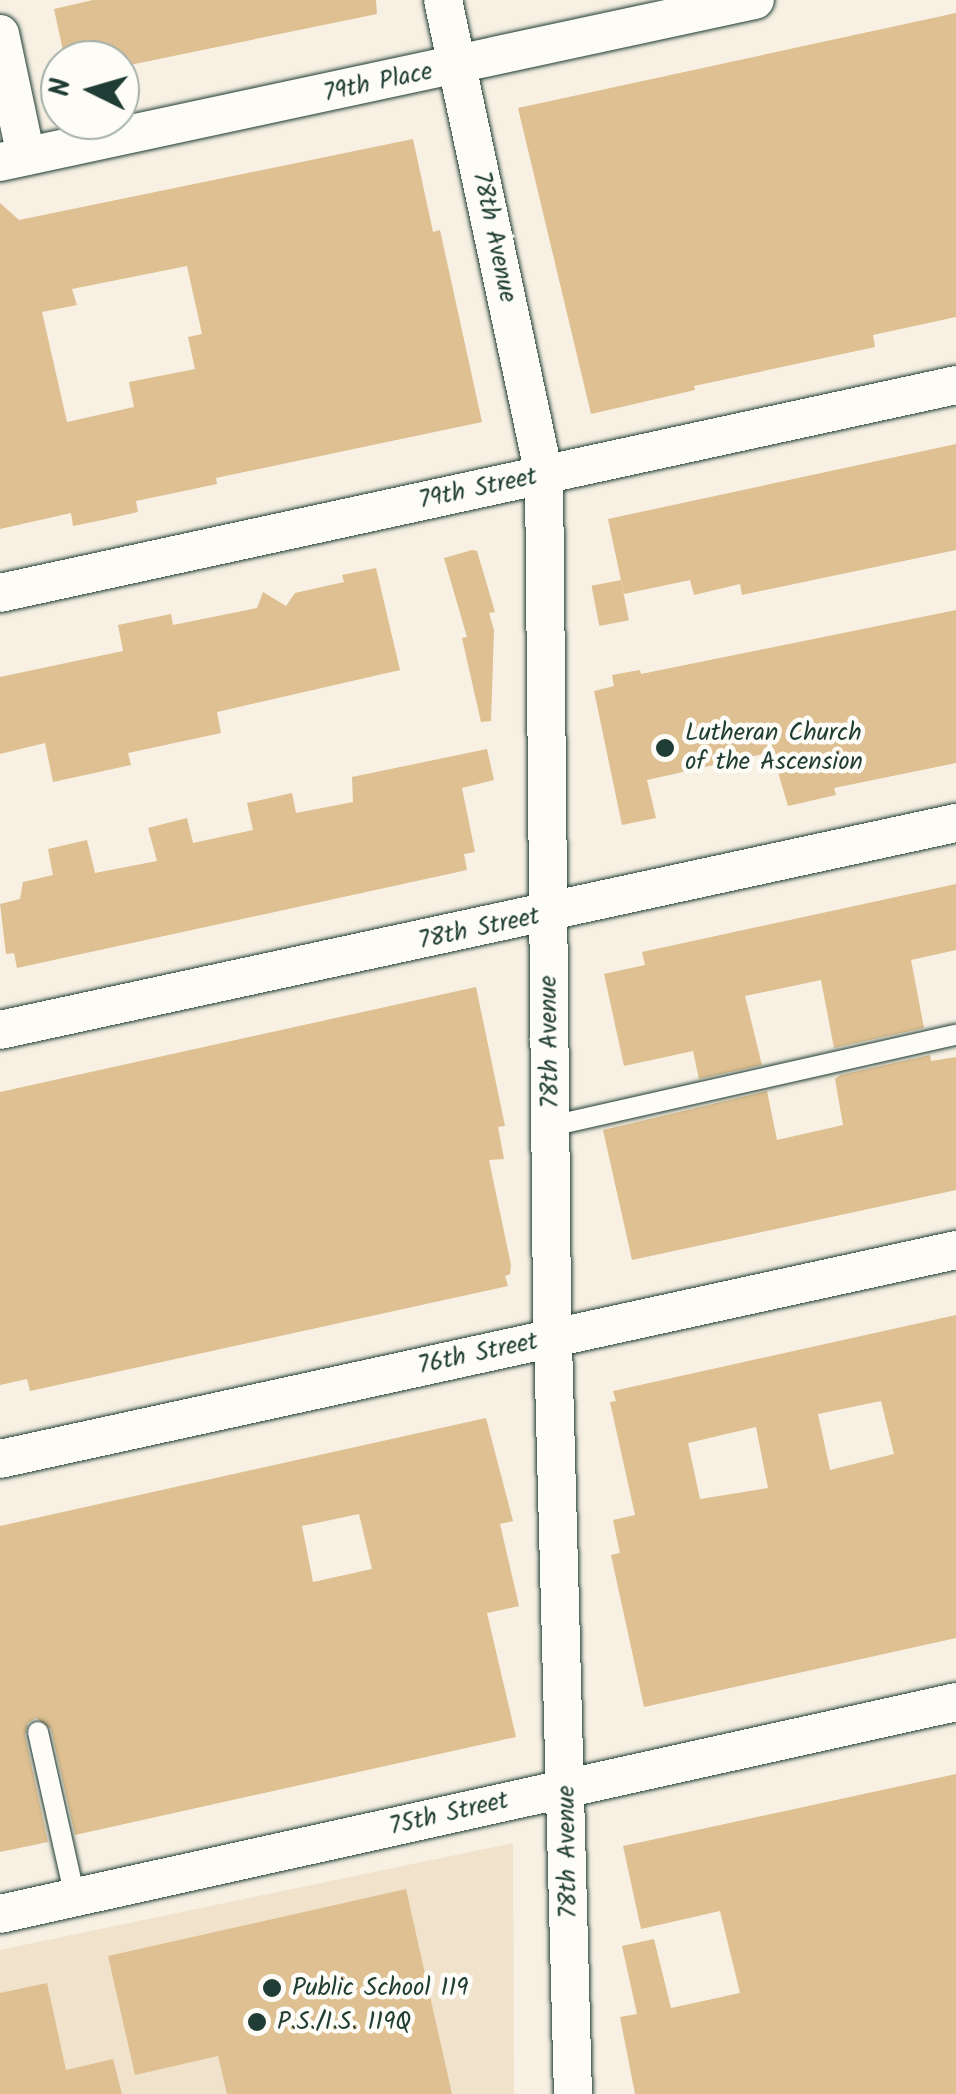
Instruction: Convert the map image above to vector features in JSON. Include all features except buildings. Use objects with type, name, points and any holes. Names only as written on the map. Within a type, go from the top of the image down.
[{"type":"street","name":"78th Avenue","points":[[443,0],[544,474],[553,1338],[573,2094]]},
{"type":"street","name":"79th Place","points":[[13,159],[755,0]]},
{"type":"street","points":[[0,34],[13,159]]},
{"type":"street","name":"79th Street","points":[[0,593],[956,385]]},
{"type":"street","name":"78th Street","points":[[0,1030],[956,823]]},
{"type":"street","name":"76th Street","points":[[0,1460],[956,1250]]},
{"type":"street","name":"75th Street","points":[[0,1914],[956,1702]]},
{"type":"lane","points":[[550,1126],[956,1035]]},
{"type":"lane","points":[[38,1732],[74,1897]]},
{"type":"shaded area","name":"P.S./I.S. 119Q","points":[[513,1843],[514,2094],[0,2094],[0,1950]]},
{"type":"place","name":"Lutheran Church of the Ascension","points":[[665,748]]},
{"type":"place","name":"Public School 119","points":[[272,1988]]},
{"type":"place","name":"P.S./I.S. 119Q","points":[[257,2022]]}]
